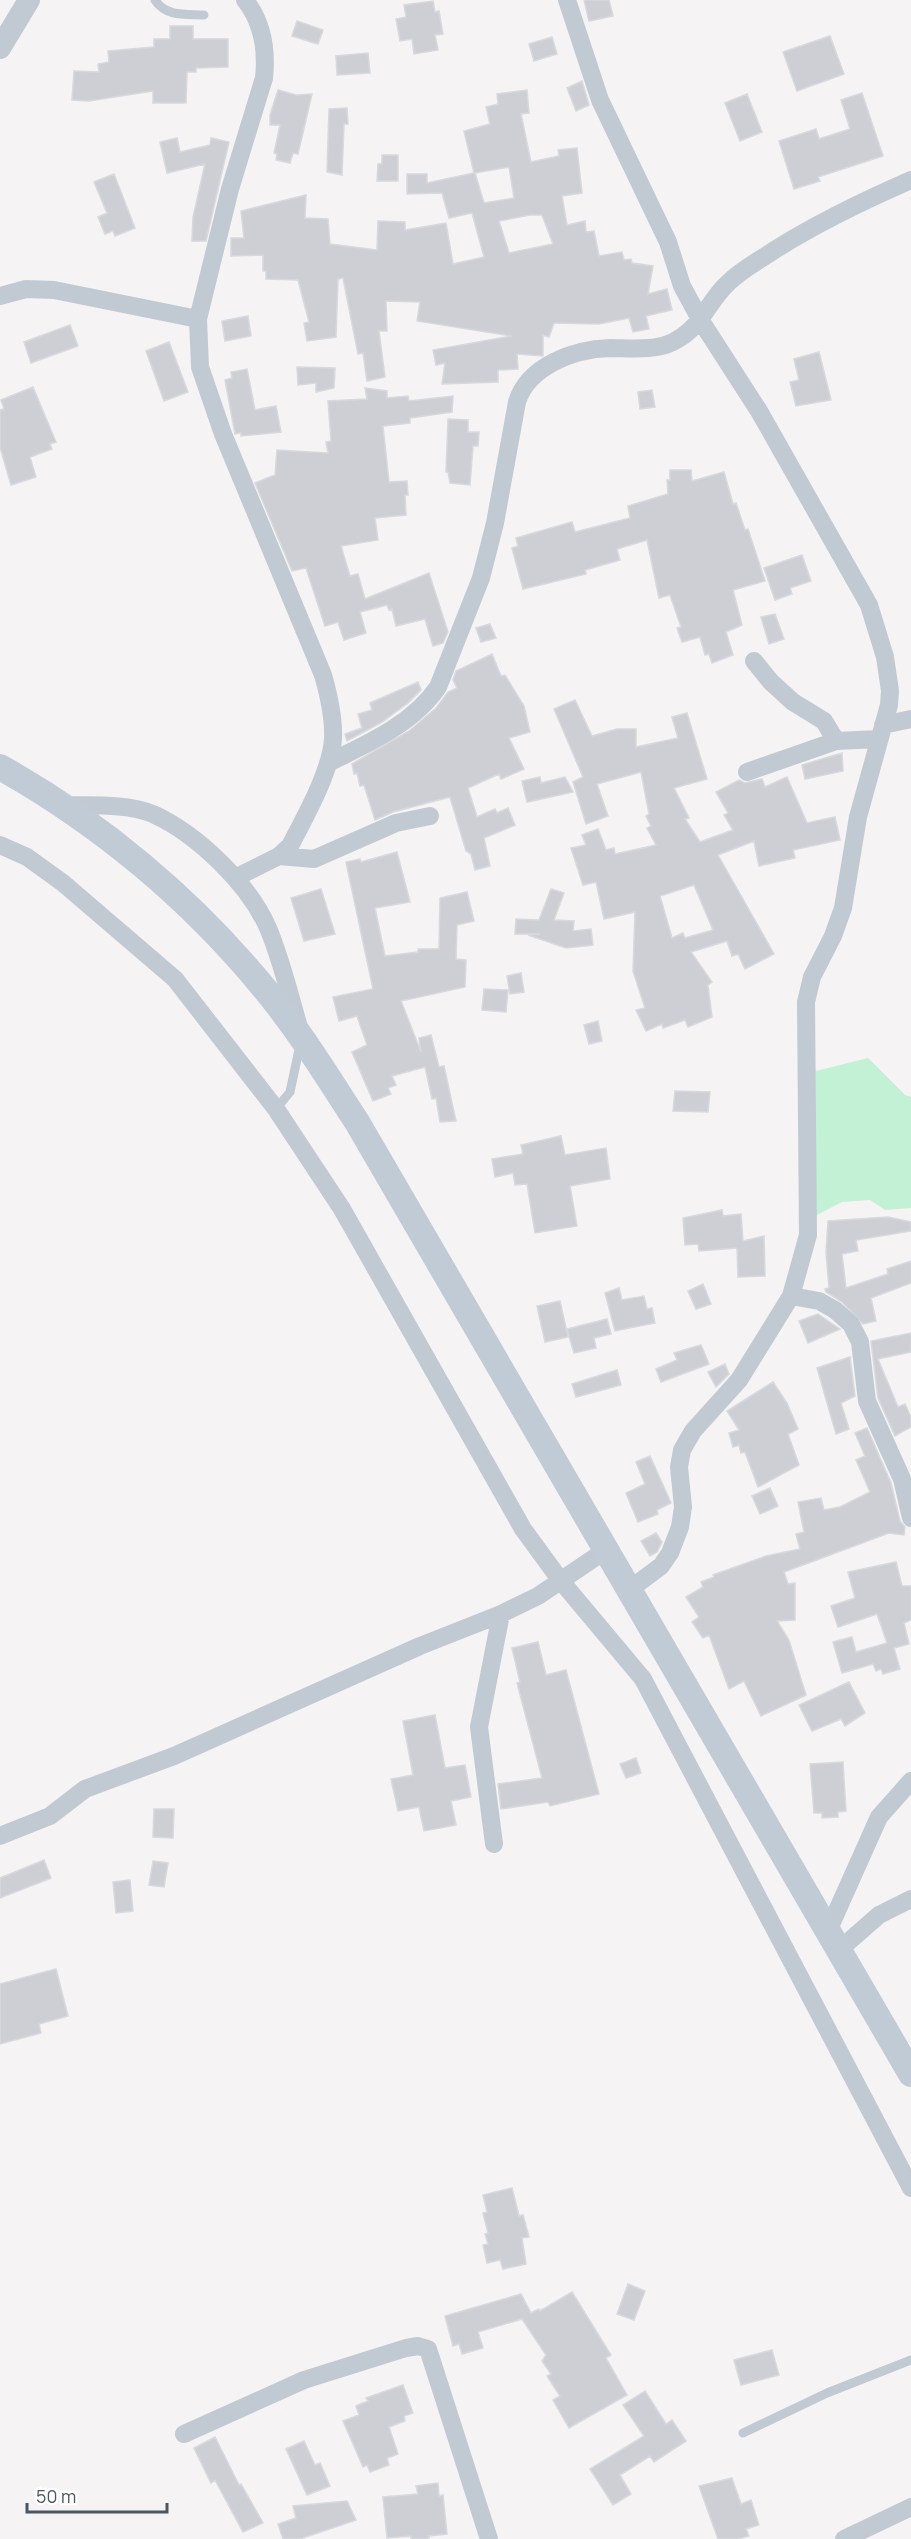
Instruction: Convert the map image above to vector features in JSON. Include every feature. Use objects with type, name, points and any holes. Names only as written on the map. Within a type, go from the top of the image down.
[{"type":"main road","points":[[0,767],[61,805],[132,857],[180,898],[236,955],[302,1037],[357,1122],[911,2074]]},
{"type":"street","points":[[0,48],[29,0]]},
{"type":"street","points":[[235,878],[279,856],[290,846],[328,763],[333,741],[333,715],[323,675],[202,380],[198,319],[230,189],[264,78],[266,59],[260,25],[246,0]]},
{"type":"street","points":[[567,0],[600,100],[668,242],[682,286],[701,321],[759,411],[869,605],[889,684],[889,705],[858,817],[843,908],[833,936],[813,977],[806,1002],[808,1235],[791,1296],[740,1380],[693,1431],[682,1450],[679,1467],[682,1507],[680,1527],[670,1553],[661,1566],[629,1590]]},
{"type":"street","points":[[328,763],[413,714],[428,701],[438,687],[481,578],[495,523],[517,402],[522,388],[531,377],[555,362],[593,350],[660,346],[673,342],[701,321],[727,283],[757,262],[850,206],[911,180]]},
{"type":"street","points":[[0,296],[26,289],[54,290],[198,319]]},
{"type":"street","points":[[754,661],[771,682],[793,702],[824,721],[836,741]]},
{"type":"street","points":[[747,772],[836,741],[881,732],[911,719]]},
{"type":"street","points":[[61,805],[125,807],[152,814],[187,835],[235,878],[267,925],[302,1037]]},
{"type":"street","points":[[279,856],[314,859],[396,823],[430,816]]},
{"type":"street","points":[[0,845],[27,857],[63,883],[175,979],[276,1109],[342,1209],[523,1529],[561,1581],[643,1679],[911,2188]]},
{"type":"street","points":[[791,1296],[819,1300],[836,1310],[851,1324],[860,1342],[867,1401],[902,1479],[911,1518]]},
{"type":"street","points":[[0,1836],[50,1816],[86,1789],[174,1756],[420,1646],[501,1614],[561,1581],[606,1550]]},
{"type":"street","points":[[495,1844],[480,1727],[501,1614]]},
{"type":"street","points":[[834,1940],[879,1817],[911,1781]]},
{"type":"street","points":[[834,1940],[911,1899]]},
{"type":"street","points":[[184,2434],[304,2380],[406,2348],[418,2346],[428,2349],[489,2539]]},
{"type":"street","points":[[844,2539],[911,2507]]},
{"type":"lane","points":[[155,0],[162,9],[171,13],[204,15]]},
{"type":"lane","points":[[276,1109],[291,1092],[302,1037]]},
{"type":"lane","points":[[743,2433],[827,2393],[911,2360]]},
{"type":"green space","points":[[868,1058],[905,1095],[911,1097],[911,1208],[885,1210],[870,1200],[842,1202],[811,1218],[812,1072]]},
{"type":"building","points":[[584,0],[609,0],[613,16],[589,21]]},
{"type":"building","points":[[433,1],[435,12],[439,11],[443,34],[435,35],[438,50],[414,54],[412,39],[400,41],[396,19],[406,17],[404,5]]},
{"type":"building","points":[[297,21],[323,30],[318,44],[292,36]]},
{"type":"building","points":[[170,26],[193,26],[193,39],[228,39],[228,67],[196,68],[196,72],[187,72],[186,103],[153,103],[153,91],[89,101],[72,100],[74,71],[99,72],[98,64],[109,62],[108,51],[154,47],[154,39],[170,39]]},
{"type":"building","points":[[830,36],[844,74],[797,91],[783,52]]},
{"type":"building","points":[[552,37],[557,54],[534,61],[529,44]]},
{"type":"building","points":[[368,53],[370,73],[337,75],[336,56]]},
{"type":"building","points":[[582,81],[589,105],[576,111],[567,88]]},
{"type":"building","points":[[278,90],[296,95],[312,94],[298,154],[293,153],[290,163],[276,160],[277,154],[274,153],[280,125],[270,125],[270,115]]},
{"type":"building","points":[[527,90],[529,113],[521,114],[531,162],[559,156],[558,150],[577,148],[582,193],[562,196],[567,225],[585,221],[586,232],[594,231],[599,256],[622,252],[624,260],[631,259],[632,263],[653,266],[648,294],[667,289],[672,310],[646,316],[649,329],[633,332],[629,318],[599,324],[554,323],[549,337],[543,335],[543,356],[517,354],[518,369],[498,370],[498,382],[442,384],[445,363],[436,365],[433,350],[512,336],[417,321],[420,302],[386,301],[387,331],[379,331],[385,377],[367,381],[363,353],[358,354],[343,278],[338,279],[336,337],[307,341],[304,323],[309,322],[298,280],[266,279],[266,271],[263,271],[263,255],[231,256],[231,238],[244,238],[241,211],[306,195],[305,218],[328,219],[330,244],[377,250],[378,221],[405,222],[405,230],[446,223],[453,264],[484,257],[472,213],[449,218],[442,193],[407,194],[407,174],[427,174],[427,183],[474,173],[464,131],[490,124],[486,107],[498,104],[497,94]],"holes":[[[509,167],[514,198],[484,203],[475,173]],[[542,215],[553,244],[509,253],[499,221]]]},
{"type":"building","points":[[862,93],[883,156],[818,177],[820,181],[794,189],[779,141],[816,129],[819,139],[850,129],[841,100]]},
{"type":"building","points":[[747,94],[762,132],[740,141],[725,103]]},
{"type":"building","points":[[347,108],[348,124],[344,124],[342,175],[327,172],[329,109]]},
{"type":"building","points":[[177,138],[180,152],[210,145],[211,138],[229,142],[206,241],[192,241],[193,217],[205,164],[167,173],[160,142]]},
{"type":"building","points":[[382,155],[398,155],[398,181],[377,181],[378,164],[382,164]]},
{"type":"building","points":[[114,174],[135,228],[115,236],[113,231],[105,234],[98,217],[107,213],[94,182]]},
{"type":"building","points":[[248,316],[251,336],[225,341],[222,321]]},
{"type":"building","points":[[70,325],[78,346],[31,363],[24,342]]},
{"type":"building","points":[[169,342],[188,392],[164,401],[146,351]]},
{"type":"building","points":[[819,352],[831,400],[796,406],[790,382],[799,380],[794,359]]},
{"type":"building","points":[[297,367],[335,368],[334,388],[316,392],[316,383],[298,385]]},
{"type":"building","points":[[247,369],[255,410],[276,406],[281,432],[241,436],[241,433],[235,434],[225,380],[232,378],[231,372]]},
{"type":"building","points":[[33,387],[56,442],[50,444],[52,449],[30,457],[36,477],[11,485],[0,447],[0,410],[4,409],[1,400]]},
{"type":"building","points":[[365,388],[387,391],[387,398],[408,396],[409,401],[453,396],[452,412],[410,418],[410,423],[383,426],[389,482],[407,481],[406,515],[375,518],[378,540],[341,546],[350,576],[358,574],[365,599],[429,573],[448,632],[443,643],[433,646],[425,619],[396,626],[392,609],[389,610],[387,605],[360,612],[366,633],[344,640],[338,622],[325,626],[306,568],[292,571],[255,483],[275,475],[277,450],[328,453],[326,442],[331,441],[328,401],[367,399]]},
{"type":"building","points":[[652,390],[655,407],[640,409],[638,392]]},
{"type":"building","points":[[448,419],[468,420],[468,432],[479,432],[478,446],[473,446],[470,485],[450,483],[448,472],[446,472]]},
{"type":"building","points":[[670,470],[691,470],[692,481],[724,472],[733,504],[736,503],[745,530],[748,529],[765,581],[733,590],[742,625],[726,632],[733,655],[712,663],[709,654],[705,655],[700,637],[682,642],[677,628],[681,627],[670,595],[659,598],[647,540],[617,549],[620,560],[585,570],[586,574],[523,589],[512,548],[518,546],[516,538],[572,522],[575,532],[630,518],[628,506],[668,494],[667,480],[670,480]]},
{"type":"building","points":[[802,555],[811,581],[790,588],[792,594],[775,600],[764,568]]},
{"type":"building","points":[[775,614],[784,639],[769,644],[761,617]]},
{"type":"building","points":[[490,624],[496,638],[481,642],[476,628]]},
{"type":"building","points":[[492,654],[501,676],[505,675],[524,706],[530,732],[509,738],[524,769],[501,779],[499,774],[468,788],[477,817],[495,809],[497,813],[508,808],[515,825],[484,838],[490,866],[475,870],[471,854],[466,851],[450,797],[393,812],[375,820],[364,785],[360,786],[352,764],[409,731],[436,708],[448,692],[457,688],[453,680],[456,671]]},
{"type":"building","points":[[418,682],[421,690],[408,703],[382,722],[347,741],[345,734],[362,728],[358,714],[372,710],[370,703]]},
{"type":"building","points":[[575,700],[592,736],[617,729],[636,729],[636,747],[678,738],[672,717],[687,713],[707,779],[674,788],[689,818],[685,819],[700,842],[733,830],[724,815],[728,813],[716,792],[739,780],[745,783],[762,779],[765,787],[787,777],[807,823],[835,817],[840,840],[793,850],[795,858],[759,866],[754,841],[718,855],[774,954],[745,969],[738,954],[732,956],[727,941],[691,952],[712,982],[708,985],[712,1017],[688,1027],[685,1020],[663,1028],[662,1024],[646,1031],[636,1010],[645,1008],[633,971],[635,912],[604,919],[596,882],[583,885],[571,848],[586,845],[582,835],[598,829],[606,850],[614,848],[615,854],[656,845],[647,828],[651,826],[646,816],[649,814],[641,772],[597,784],[608,816],[586,824],[573,782],[583,777],[554,709]],"holes":[[[694,885],[713,930],[685,938],[683,933],[672,938],[660,896]]]},
{"type":"building","points":[[842,753],[843,771],[805,779],[802,765]]},
{"type":"building","points":[[540,777],[541,783],[565,777],[573,792],[527,802],[522,781]]},
{"type":"building","points":[[397,852],[410,902],[375,908],[385,956],[418,952],[418,949],[439,949],[440,898],[467,892],[474,921],[457,925],[456,959],[466,960],[465,987],[401,1001],[421,1052],[419,1038],[431,1035],[439,1067],[444,1066],[456,1121],[440,1122],[436,1098],[432,1099],[425,1067],[392,1076],[396,1085],[388,1088],[391,1094],[373,1101],[352,1052],[367,1045],[357,1016],[339,1021],[333,997],[373,989],[346,862],[360,859],[361,862]]},
{"type":"building","points":[[321,889],[335,934],[304,941],[291,898]]},
{"type":"building","points":[[551,889],[564,893],[554,920],[574,921],[573,931],[591,929],[593,945],[566,948],[528,935],[540,934],[515,934],[516,919],[539,920]]},
{"type":"building","points":[[521,973],[524,992],[510,994],[507,976]]},
{"type":"building","points":[[484,989],[508,990],[506,1012],[482,1010]]},
{"type":"building","points":[[598,1021],[602,1041],[589,1044],[584,1025]]},
{"type":"building","points":[[675,1091],[710,1092],[708,1112],[673,1111]]},
{"type":"building","points":[[561,1136],[565,1155],[606,1148],[610,1179],[570,1186],[577,1226],[535,1233],[527,1184],[515,1185],[513,1173],[495,1177],[492,1159],[523,1154],[521,1145]]},
{"type":"building","points":[[722,1210],[723,1216],[741,1214],[743,1241],[764,1236],[765,1276],[738,1277],[737,1248],[699,1251],[698,1244],[685,1245],[683,1218]]},
{"type":"building","points":[[888,1217],[911,1222],[911,1231],[856,1240],[858,1251],[842,1254],[846,1288],[888,1274],[887,1269],[911,1261],[911,1283],[871,1298],[876,1321],[863,1324],[842,1302],[826,1292],[825,1289],[829,1288],[826,1253],[828,1221]]},
{"type":"building","points":[[703,1284],[711,1304],[696,1309],[688,1291]]},
{"type":"building","points":[[619,1288],[622,1300],[644,1296],[647,1309],[652,1308],[655,1323],[615,1331],[605,1293]]},
{"type":"building","points":[[560,1301],[568,1337],[545,1342],[537,1306]]},
{"type":"building","points":[[818,1314],[840,1329],[808,1343],[799,1321]]},
{"type":"building","points":[[607,1319],[611,1334],[594,1338],[596,1348],[574,1353],[567,1329]]},
{"type":"building","points":[[911,1333],[911,1352],[878,1359],[898,1407],[905,1404],[911,1417],[911,1427],[895,1436],[878,1398],[871,1341]]},
{"type":"building","points":[[701,1345],[709,1364],[661,1382],[656,1369],[677,1360],[674,1353]]},
{"type":"building","points":[[850,1357],[855,1396],[841,1403],[849,1429],[836,1434],[817,1368]]},
{"type":"building","points":[[725,1364],[729,1374],[716,1387],[708,1372]]},
{"type":"building","points":[[617,1370],[621,1385],[576,1397],[572,1384]]},
{"type":"building","points":[[773,1382],[787,1403],[798,1429],[788,1434],[799,1465],[758,1487],[745,1452],[741,1453],[739,1445],[733,1447],[729,1433],[739,1430],[727,1411]]},
{"type":"building","points":[[867,1428],[891,1483],[900,1521],[905,1527],[904,1535],[889,1533],[784,1572],[788,1584],[795,1583],[795,1620],[777,1621],[789,1640],[806,1695],[761,1716],[744,1681],[729,1689],[709,1635],[703,1638],[692,1622],[699,1617],[686,1597],[703,1587],[701,1582],[714,1577],[713,1575],[766,1556],[800,1549],[796,1534],[804,1532],[798,1502],[821,1498],[824,1510],[840,1507],[870,1492],[856,1460],[865,1456],[855,1433]]},
{"type":"building","points":[[650,1456],[671,1503],[657,1510],[658,1514],[638,1522],[626,1493],[645,1484],[636,1462]]},
{"type":"building","points":[[770,1488],[778,1506],[760,1514],[752,1496]]},
{"type":"building","points":[[656,1533],[662,1542],[657,1552],[650,1556],[641,1541]]},
{"type":"building","points":[[896,1562],[902,1586],[911,1586],[911,1620],[904,1623],[909,1644],[894,1648],[900,1669],[883,1674],[881,1669],[876,1671],[873,1664],[842,1673],[833,1642],[852,1637],[856,1652],[887,1643],[877,1614],[838,1627],[831,1606],[855,1598],[848,1572]]},
{"type":"building","points":[[538,1642],[546,1675],[566,1670],[599,1794],[550,1806],[548,1802],[501,1809],[498,1784],[542,1778],[517,1683],[520,1682],[512,1648]]},
{"type":"building","points":[[849,1682],[865,1713],[845,1726],[841,1719],[812,1731],[799,1705]]},
{"type":"building","points":[[435,1715],[445,1768],[465,1765],[471,1797],[451,1801],[456,1825],[424,1831],[419,1807],[398,1811],[391,1779],[413,1775],[403,1721]]},
{"type":"building","points":[[636,1758],[641,1773],[626,1778],[620,1764]]},
{"type":"building","points":[[843,1762],[846,1811],[838,1812],[838,1817],[822,1818],[822,1813],[814,1813],[810,1764]]},
{"type":"building","points":[[154,1809],[174,1809],[173,1838],[153,1837]]},
{"type":"building","points":[[44,1860],[51,1878],[0,1898],[0,1878]]},
{"type":"building","points":[[153,1861],[168,1863],[164,1887],[149,1885]]},
{"type":"building","points":[[130,1880],[133,1911],[116,1913],[113,1882]]},
{"type":"building","points":[[56,1969],[68,2016],[39,2024],[41,2033],[0,2044],[0,1984]]},
{"type":"building","points":[[512,2188],[519,2216],[523,2215],[529,2237],[522,2238],[526,2264],[503,2269],[500,2260],[487,2263],[483,2245],[488,2244],[485,2234],[488,2233],[483,2213],[487,2212],[483,2195]]},
{"type":"building","points":[[628,2284],[645,2291],[634,2320],[617,2314]]},
{"type":"building","points":[[572,2292],[611,2355],[606,2358],[627,2395],[569,2428],[553,2400],[560,2396],[547,2376],[551,2374],[542,2361],[546,2355],[522,2319],[478,2332],[483,2348],[462,2354],[459,2344],[453,2346],[445,2316],[521,2294],[531,2313],[539,2309],[540,2311]]},
{"type":"building","points":[[772,2350],[779,2375],[741,2385],[734,2360]]},
{"type":"building","points":[[403,2385],[413,2413],[404,2416],[405,2421],[389,2427],[398,2454],[387,2458],[389,2465],[370,2472],[367,2465],[363,2467],[343,2421],[359,2415],[356,2406],[368,2401],[366,2398]]},
{"type":"building","points":[[645,2391],[666,2424],[672,2420],[686,2441],[654,2462],[650,2456],[620,2475],[631,2494],[613,2505],[590,2469],[644,2436],[623,2405]]},
{"type":"building","points":[[215,2437],[239,2485],[241,2484],[263,2523],[243,2532],[215,2480],[211,2483],[194,2448]]},
{"type":"building","points":[[304,2441],[315,2465],[320,2463],[330,2486],[307,2495],[286,2449]]},
{"type":"building","points":[[732,2478],[741,2504],[751,2500],[759,2525],[746,2529],[749,2536],[738,2539],[718,2539],[699,2486]]},
{"type":"building","points":[[438,2483],[439,2496],[443,2495],[447,2534],[429,2536],[429,2539],[411,2539],[411,2536],[387,2538],[383,2497],[418,2494],[416,2486]]},
{"type":"building","points":[[347,2501],[356,2520],[300,2539],[283,2539],[278,2524],[296,2518],[293,2506]]}]
